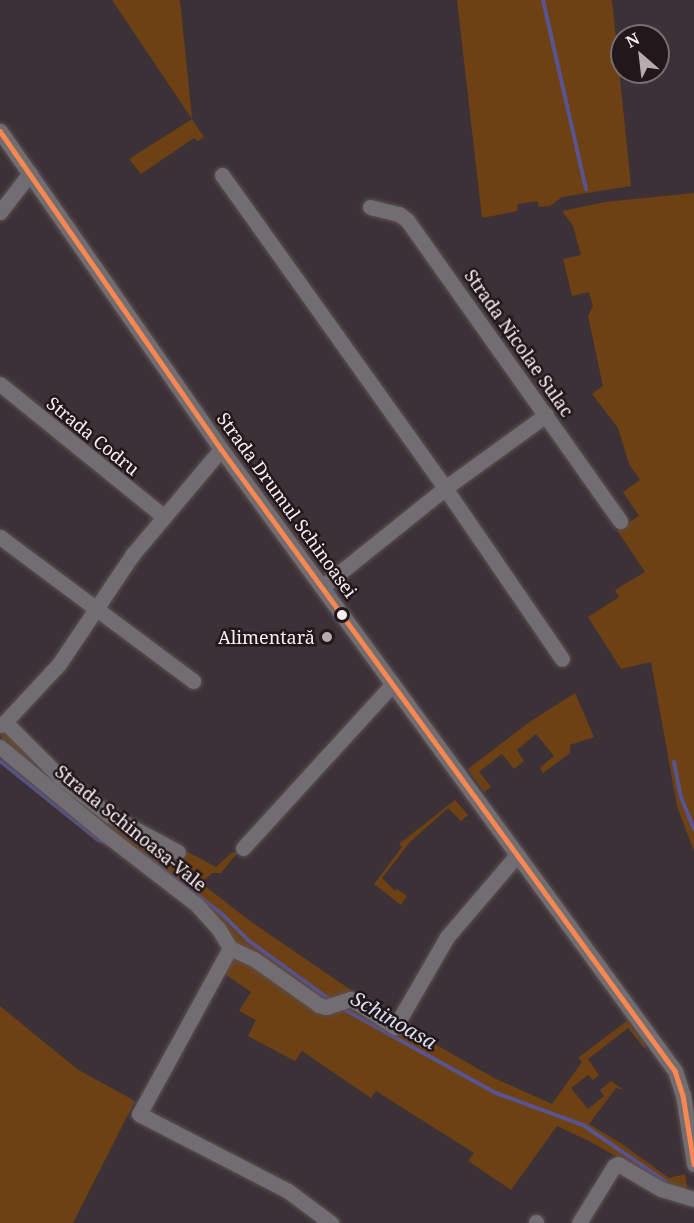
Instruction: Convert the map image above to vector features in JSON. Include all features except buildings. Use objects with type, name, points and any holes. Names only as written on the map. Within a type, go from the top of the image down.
[{"type":"street","name":"Strada Drumul Schinoasei","points":[[0,130],[221,449],[675,1071],[694,1086]]},
{"type":"street","points":[[0,212],[30,173]]},
{"type":"street","points":[[222,175],[445,489],[562,659]]},
{"type":"street","name":"Strada Nicolae Sulac","points":[[370,207],[399,214],[407,220],[620,521]]},
{"type":"street","name":"Strada Codru","points":[[0,384],[163,516]]},
{"type":"street","points":[[322,586],[445,489],[546,415]]},
{"type":"street","points":[[178,852],[101,809],[61,778],[3,724],[59,664],[163,516],[221,449]]},
{"type":"street","points":[[0,537],[193,681]]},
{"type":"street","points":[[243,848],[393,684]]},
{"type":"street","name":"Strada Schinoasa-Vale","points":[[0,747],[104,833],[197,905],[218,928],[230,948]]},
{"type":"street","points":[[332,1223],[288,1191],[139,1114],[230,948],[254,958],[318,1005],[351,999],[395,1027],[447,937],[517,855]]},
{"type":"street","name":"Strada Drumul Schinoasei","points":[[675,1071],[682,1095],[694,1164]]},
{"type":"street","points":[[579,1223],[614,1166],[618,1164],[661,1189],[694,1198]]},
{"type":"shaded area","points":[[112,0],[180,0],[192,119]]},
{"type":"shaded area","points":[[457,0],[612,0],[614,24],[610,24],[610,84],[621,84],[631,186],[562,197],[550,206],[539,207],[537,201],[518,204],[517,211],[482,218]]},
{"type":"shaded area","points":[[192,119],[204,137],[198,141],[194,138],[141,174],[129,159]]},
{"type":"shaded area","points":[[694,193],[694,852],[677,806],[651,662],[621,669],[588,617],[619,597],[615,590],[645,572],[617,530],[639,516],[623,492],[640,480],[629,464],[618,428],[592,394],[603,386],[588,316],[593,306],[589,292],[572,296],[563,259],[581,255],[573,226],[562,211],[605,202]]},
{"type":"shaded area","points":[[575,693],[594,737],[570,745],[570,753],[543,773],[540,768],[554,756],[536,734],[517,750],[524,761],[514,769],[502,754],[479,772],[491,787],[484,792],[468,769],[531,721]]},
{"type":"shaded area","points":[[1,731],[7,731],[72,796],[180,862],[186,851],[216,867],[231,853],[238,852],[221,873],[212,873],[201,883],[250,921],[402,1025],[494,1078],[552,1104],[582,1062],[578,1058],[628,1020],[647,1047],[644,1048],[628,1028],[588,1059],[599,1075],[593,1080],[588,1075],[571,1088],[588,1109],[604,1096],[600,1090],[611,1081],[624,1090],[616,1088],[589,1124],[622,1144],[669,1178],[685,1174],[688,1192],[665,1185],[591,1142],[557,1126],[511,1190],[468,1161],[474,1153],[376,1091],[371,1098],[302,1051],[295,1061],[248,1036],[256,1020],[239,1011],[251,992],[222,972],[239,947],[2,740]]},
{"type":"shaded area","points":[[455,800],[468,815],[461,821],[448,808],[410,842],[382,878],[395,891],[397,889],[407,896],[401,905],[374,884],[402,847],[399,844]]},
{"type":"shaded area","points":[[0,1006],[77,1069],[135,1101],[73,1223],[0,1223]]},
{"type":"waterway","points":[[543,0],[586,189]]},
{"type":"waterway","name":"Schinoasa","points":[[0,761],[97,839],[108,844]]},
{"type":"waterway","points":[[674,762],[681,797],[694,830]]},
{"type":"waterway","name":"Schinoasa","points":[[139,851],[222,914],[249,941],[332,1001]]},
{"type":"waterway","name":"Schinoasa","points":[[340,1007],[496,1093],[583,1125],[666,1182]]},
{"type":"transit line","points":[[0,131],[221,449],[675,1071],[683,1095],[694,1164]]},
{"type":"place","name":"Alimentară","points":[[327,637]]}]
